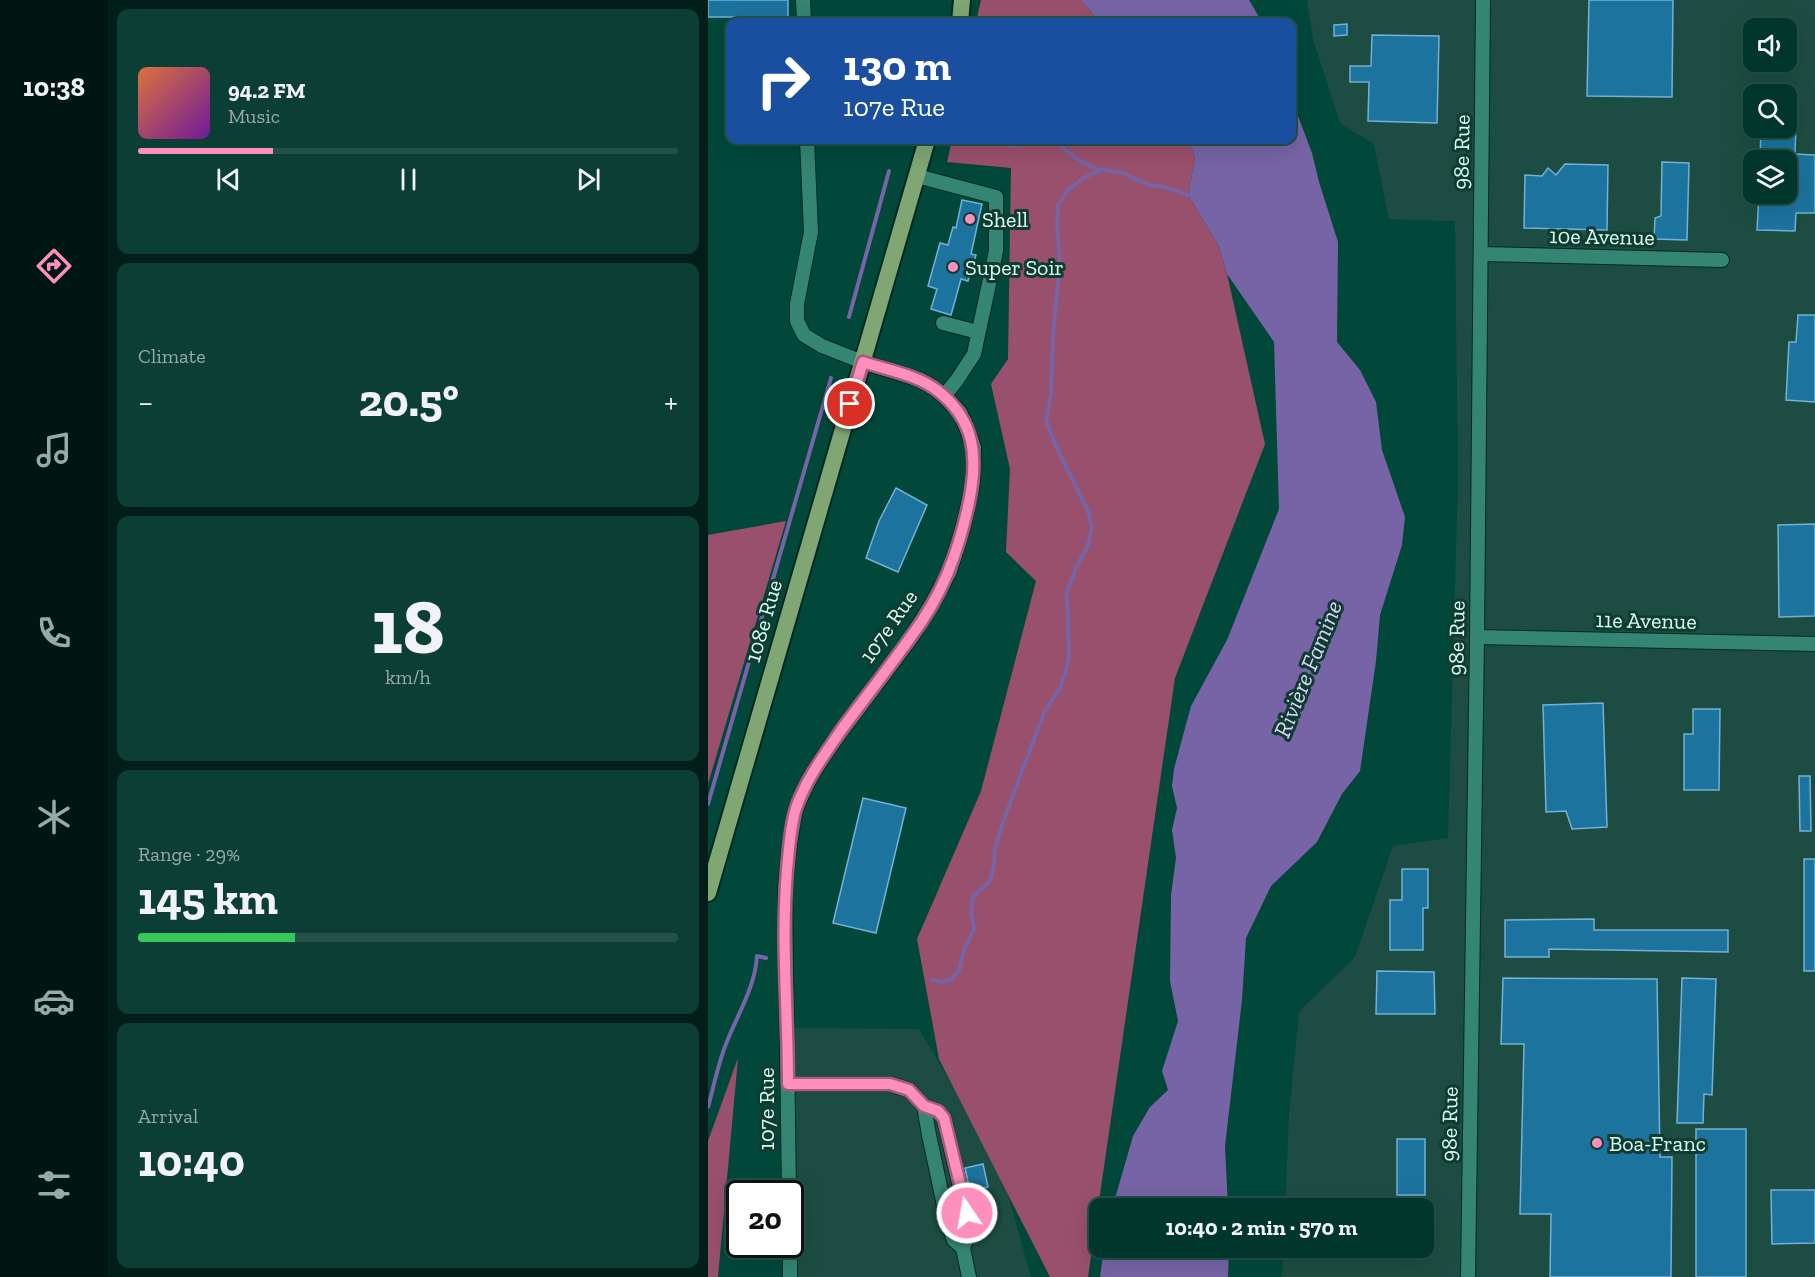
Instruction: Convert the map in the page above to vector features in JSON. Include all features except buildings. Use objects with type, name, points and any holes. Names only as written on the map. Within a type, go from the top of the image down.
[{"type":"main road","points":[[960,18],[962,0]]},
{"type":"main road","points":[[863,362],[926,144]]},
{"type":"main road","name":"108e Rue","points":[[708,893],[863,362]]},
{"type":"street","points":[[803,0],[804,18]]},
{"type":"street","name":"98e Rue","points":[[1468,1277],[1483,0]]},
{"type":"street","name":"107e Rue","points":[[789,1180],[785,891],[796,808],[812,774],[883,672],[911,638],[950,571],[973,482],[974,447],[960,412],[944,396],[921,380],[863,362],[822,346],[804,335],[796,321],[797,304],[811,232],[807,144]]},
{"type":"street","points":[[917,176],[996,197],[996,251],[974,354],[944,396]]},
{"type":"street","name":"10e Avenue","points":[[1480,254],[1722,260]]},
{"type":"street","points":[[944,323],[978,332]]},
{"type":"street","name":"11e Avenue","points":[[1477,637],[1815,644]]},
{"type":"street","points":[[788,1084],[890,1084],[909,1090],[924,1106],[938,1111],[947,1125],[970,1230],[963,1248],[969,1277]]},
{"type":"street","points":[[924,1106],[928,1135],[948,1224],[954,1240],[963,1248]]},
{"type":"street","points":[[789,1258],[790,1277]]},
{"type":"shaded area","points":[[981,0],[1081,0],[1096,18],[977,18]]},
{"type":"shaded area","points":[[1307,0],[1815,0],[1815,1277],[1282,1277],[1283,1258],[1434,1258],[1434,1198],[1285,1198],[1289,1115],[1299,1012],[1355,957],[1393,846],[1448,838],[1458,480],[1455,221],[1389,219],[1374,144],[1340,123],[1313,39]]},
{"type":"shaded area","points":[[951,144],[1190,144],[1195,158],[1188,195],[1218,245],[1227,274],[1265,444],[1175,678],[1099,1198],[1089,1198],[1091,1258],[1088,1277],[1050,1277],[939,1059],[917,939],[981,791],[1036,581],[1006,552],[1010,469],[991,384],[1008,359],[1011,168],[947,162]]},
{"type":"shaded area","points":[[786,521],[708,784],[708,535]]},
{"type":"shaded area","points":[[789,1028],[919,1029],[1000,1166],[1031,1277],[794,1277],[794,1258],[804,1258],[804,1180],[792,1180]]},
{"type":"shaded area","points":[[738,1058],[718,1277],[708,1277],[708,1141]]},
{"type":"water","points":[[1081,0],[1249,0],[1260,18],[1096,18]]},
{"type":"water","name":"Rivière Famine","points":[[1296,111],[1312,153],[1338,242],[1337,342],[1360,370],[1376,402],[1382,450],[1405,517],[1402,545],[1380,615],[1376,661],[1360,771],[1342,794],[1317,842],[1271,886],[1246,938],[1242,1000],[1225,1146],[1227,1198],[1115,1198],[1133,1136],[1150,1107],[1168,1090],[1162,1071],[1178,1021],[1170,981],[1171,895],[1176,858],[1172,830],[1177,808],[1172,786],[1174,769],[1191,706],[1227,640],[1279,509],[1274,342],[1227,274],[1218,245],[1188,195],[1195,158],[1190,144],[1296,144]]},
{"type":"water","points":[[1103,1258],[1229,1258],[1228,1277],[1100,1277]]},
{"type":"waterway","points":[[1008,144],[1013,146],[1024,144]]},
{"type":"waterway","points":[[1058,144],[1077,159],[1096,169],[1120,172],[1149,185],[1191,195]]},
{"type":"waterway","points":[[932,980],[942,982],[952,979],[959,970],[964,950],[974,929],[971,912],[973,897],[990,881],[995,849],[1003,822],[1044,713],[1061,686],[1069,659],[1067,592],[1088,545],[1092,527],[1088,511],[1046,421],[1051,394],[1053,333],[1060,262],[1058,205],[1068,190],[1082,179],[1102,169]]},
{"type":"waterway","points":[[849,317],[889,171]]},
{"type":"waterway","points":[[708,804],[831,378]]},
{"type":"waterway","points":[[708,1107],[723,1052],[753,979],[757,956],[766,958]]},
{"type":"place","name":"Shell","points":[[970,219]]},
{"type":"place","name":"Super Soir","points":[[953,267]]},
{"type":"place","name":"Boa-Franc","points":[[1597,1143]]},
{"type":"route","points":[[850,404],[863,362],[921,380],[938,391],[960,412],[974,447],[973,482],[950,571],[932,605],[911,638],[883,672],[829,748],[812,774],[796,808],[785,891],[788,1084],[890,1084],[909,1090],[924,1106],[938,1111],[944,1118],[967,1213]]}]
